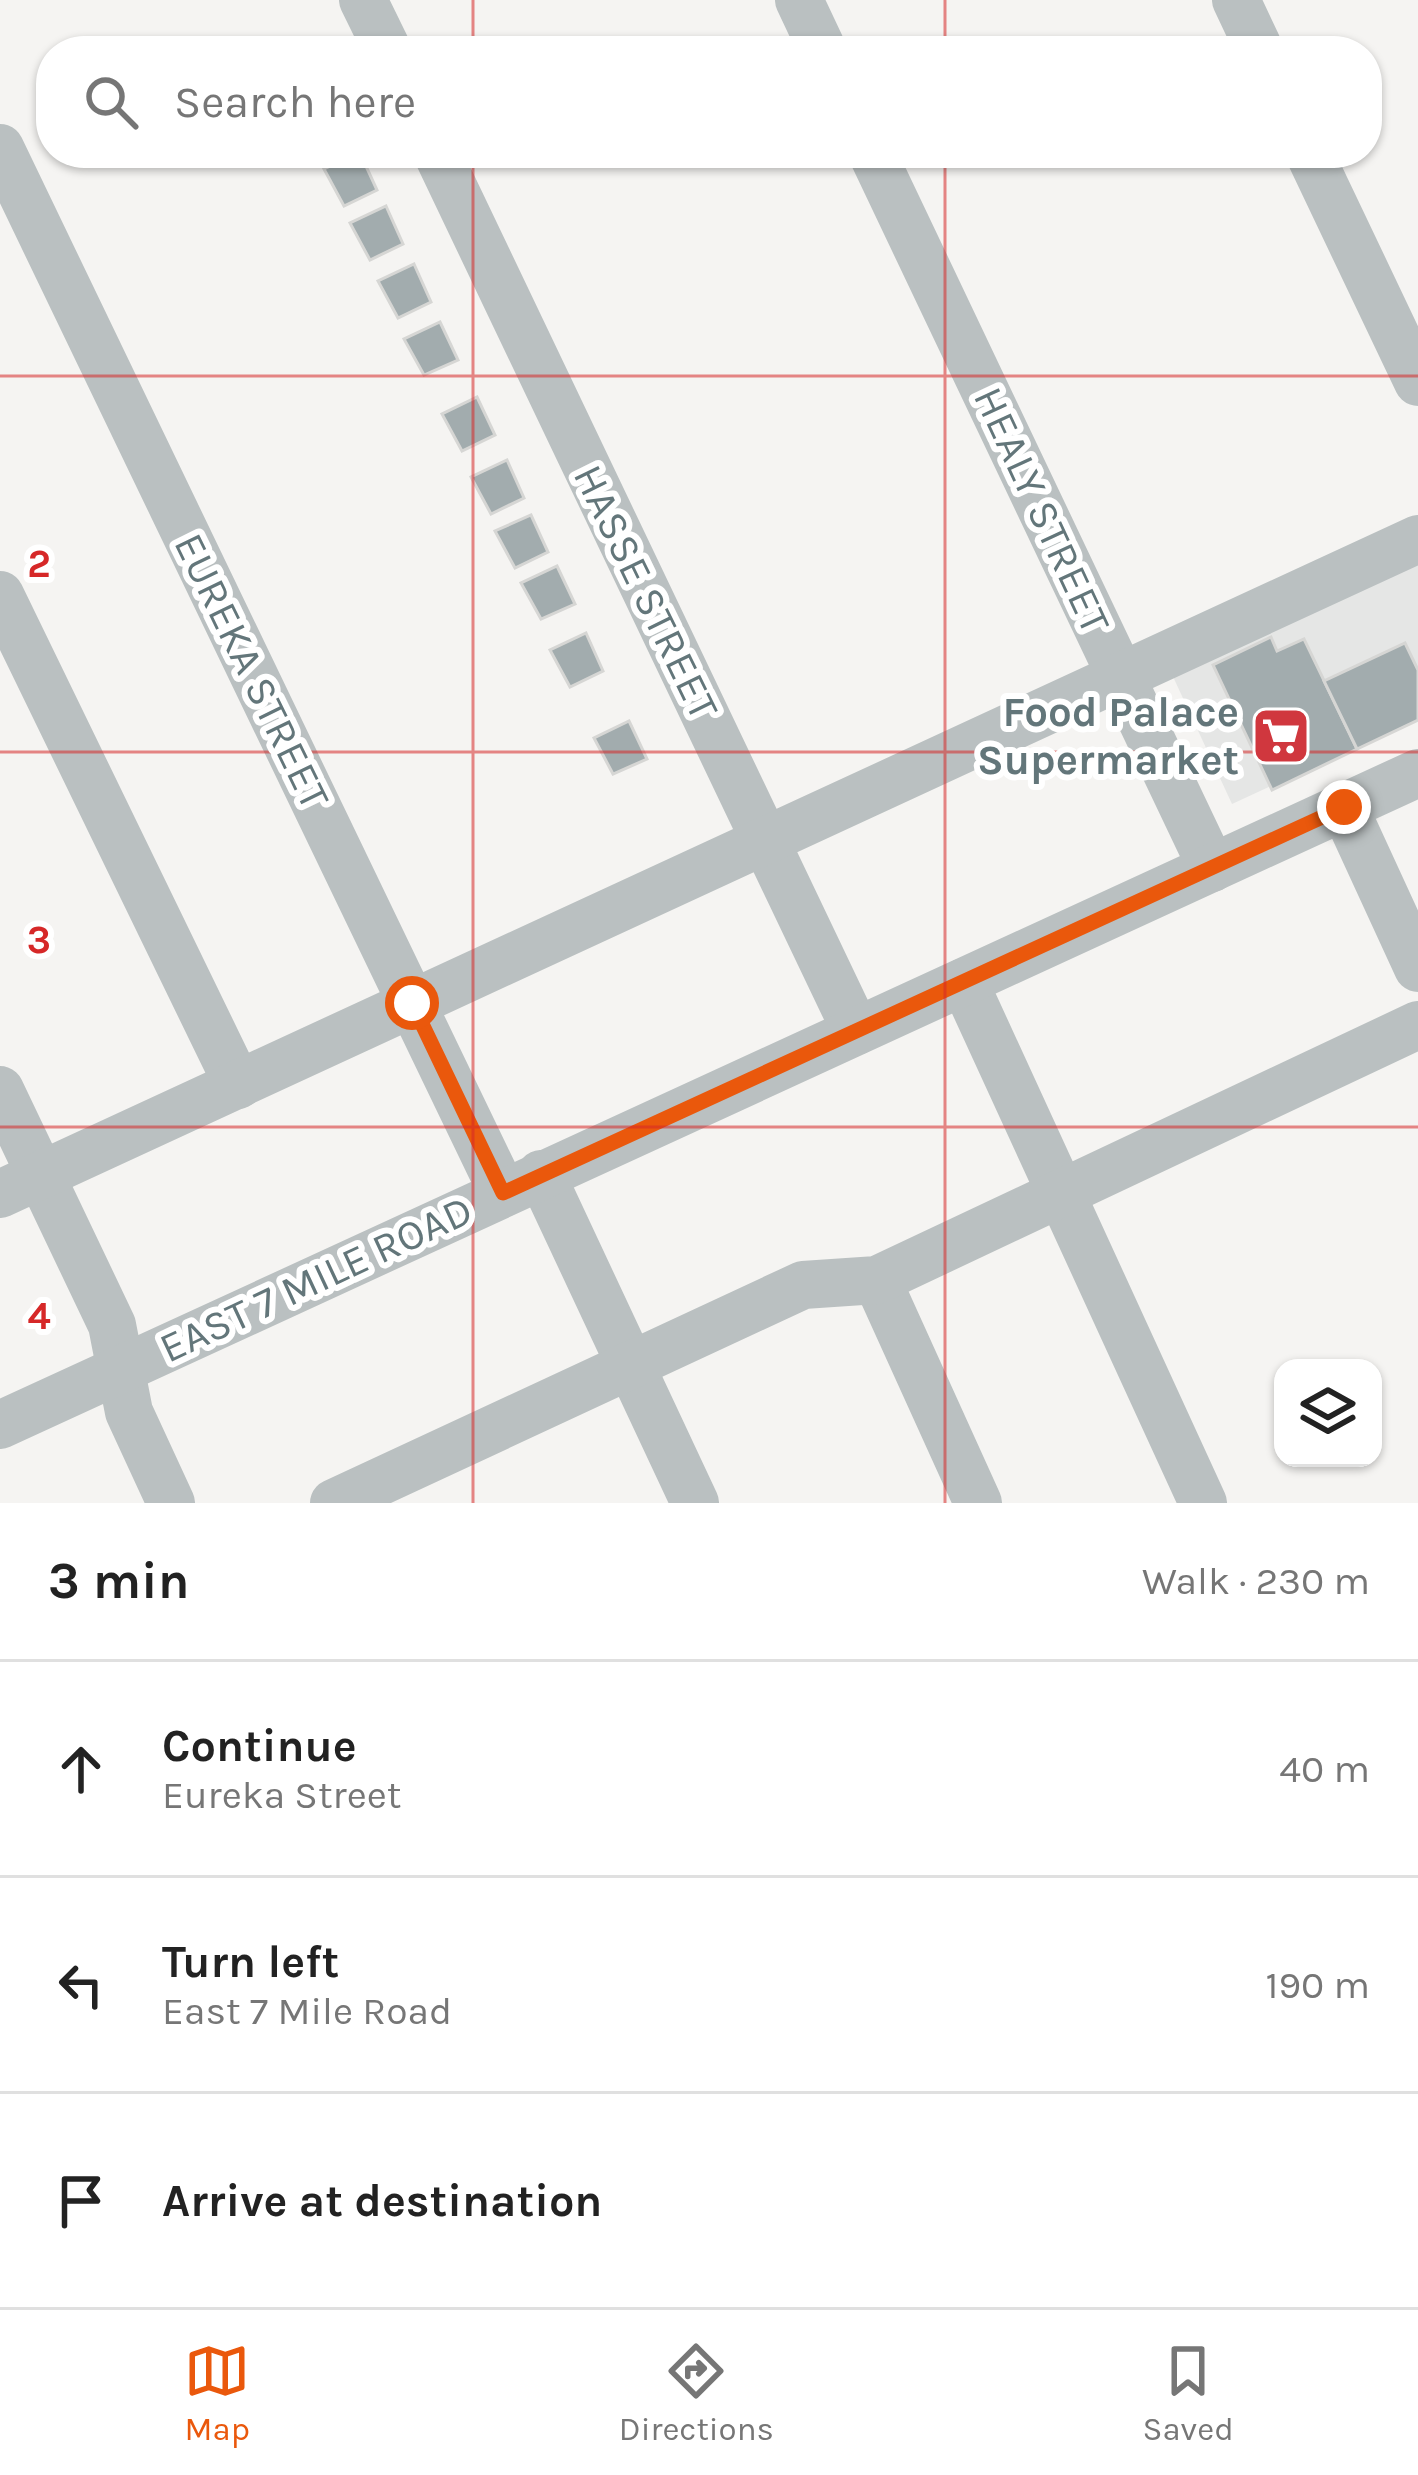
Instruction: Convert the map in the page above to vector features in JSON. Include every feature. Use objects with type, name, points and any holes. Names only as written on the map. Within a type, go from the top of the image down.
[{"type":"street","points":[[364,0],[381,36]]},
{"type":"street","points":[[799,0],[816,36]]},
{"type":"street","points":[[1236,0],[1253,36]]},
{"type":"street","name":"EUREKA STREET","points":[[0,148],[412,1003],[628,1364],[695,1503]]},
{"type":"street","name":"HASSE STREET","points":[[443,168],[856,1031]]},
{"type":"street","name":"HEALY STREET","points":[[879,168],[1212,868]]},
{"type":"street","points":[[1316,168],[1418,382]]},
{"type":"street","points":[[20,1185],[1418,539]]},
{"type":"street","points":[[0,595],[238,1084]]},
{"type":"street","name":"EAST 7 MILE ROAD","points":[[0,1425],[1418,773]]},
{"type":"street","points":[[1344,807],[1418,968]]},
{"type":"street","points":[[964,982],[1204,1503]]},
{"type":"street","points":[[334,1503],[419,1485],[628,1364],[803,1285],[877,1280],[1418,1025]]},
{"type":"street","points":[[0,1090],[20,1185],[112,1325],[129,1412],[171,1503]]},
{"type":"street","points":[[877,1280],[978,1503]]},
{"type":"shaded area","points":[[1418,554],[1418,718],[1232,804],[1169,668]]},
{"type":"building","points":[[367,168],[377,190],[344,206],[324,169]]},
{"type":"building","points":[[386,206],[403,244],[370,260],[350,223]]},
{"type":"building","points":[[414,264],[431,302],[398,318],[378,281]]},
{"type":"building","points":[[440,322],[458,360],[424,375],[404,339]]},
{"type":"building","points":[[477,397],[495,435],[462,451],[442,414]]},
{"type":"building","points":[[507,460],[524,498],[491,514],[471,477]]},
{"type":"building","points":[[531,515],[548,552],[515,568],[495,531]]},
{"type":"building","points":[[557,566],[575,604],[541,619],[521,583]]},
{"type":"building","points":[[586,633],[603,671],[570,687],[550,650]]},
{"type":"building","points":[[1271,637],[1277,651],[1304,639],[1357,749],[1272,790],[1213,665]]},
{"type":"building","points":[[1405,643],[1418,670],[1418,720],[1357,749],[1324,681]]},
{"type":"building","points":[[629,721],[647,759],[613,774],[594,738]]},
{"type":"place","name":"Food Palace Supermarket","points":[[1281,736]]},
{"type":"route","points":[[412,1003],[503,1193],[1344,807]]}]
